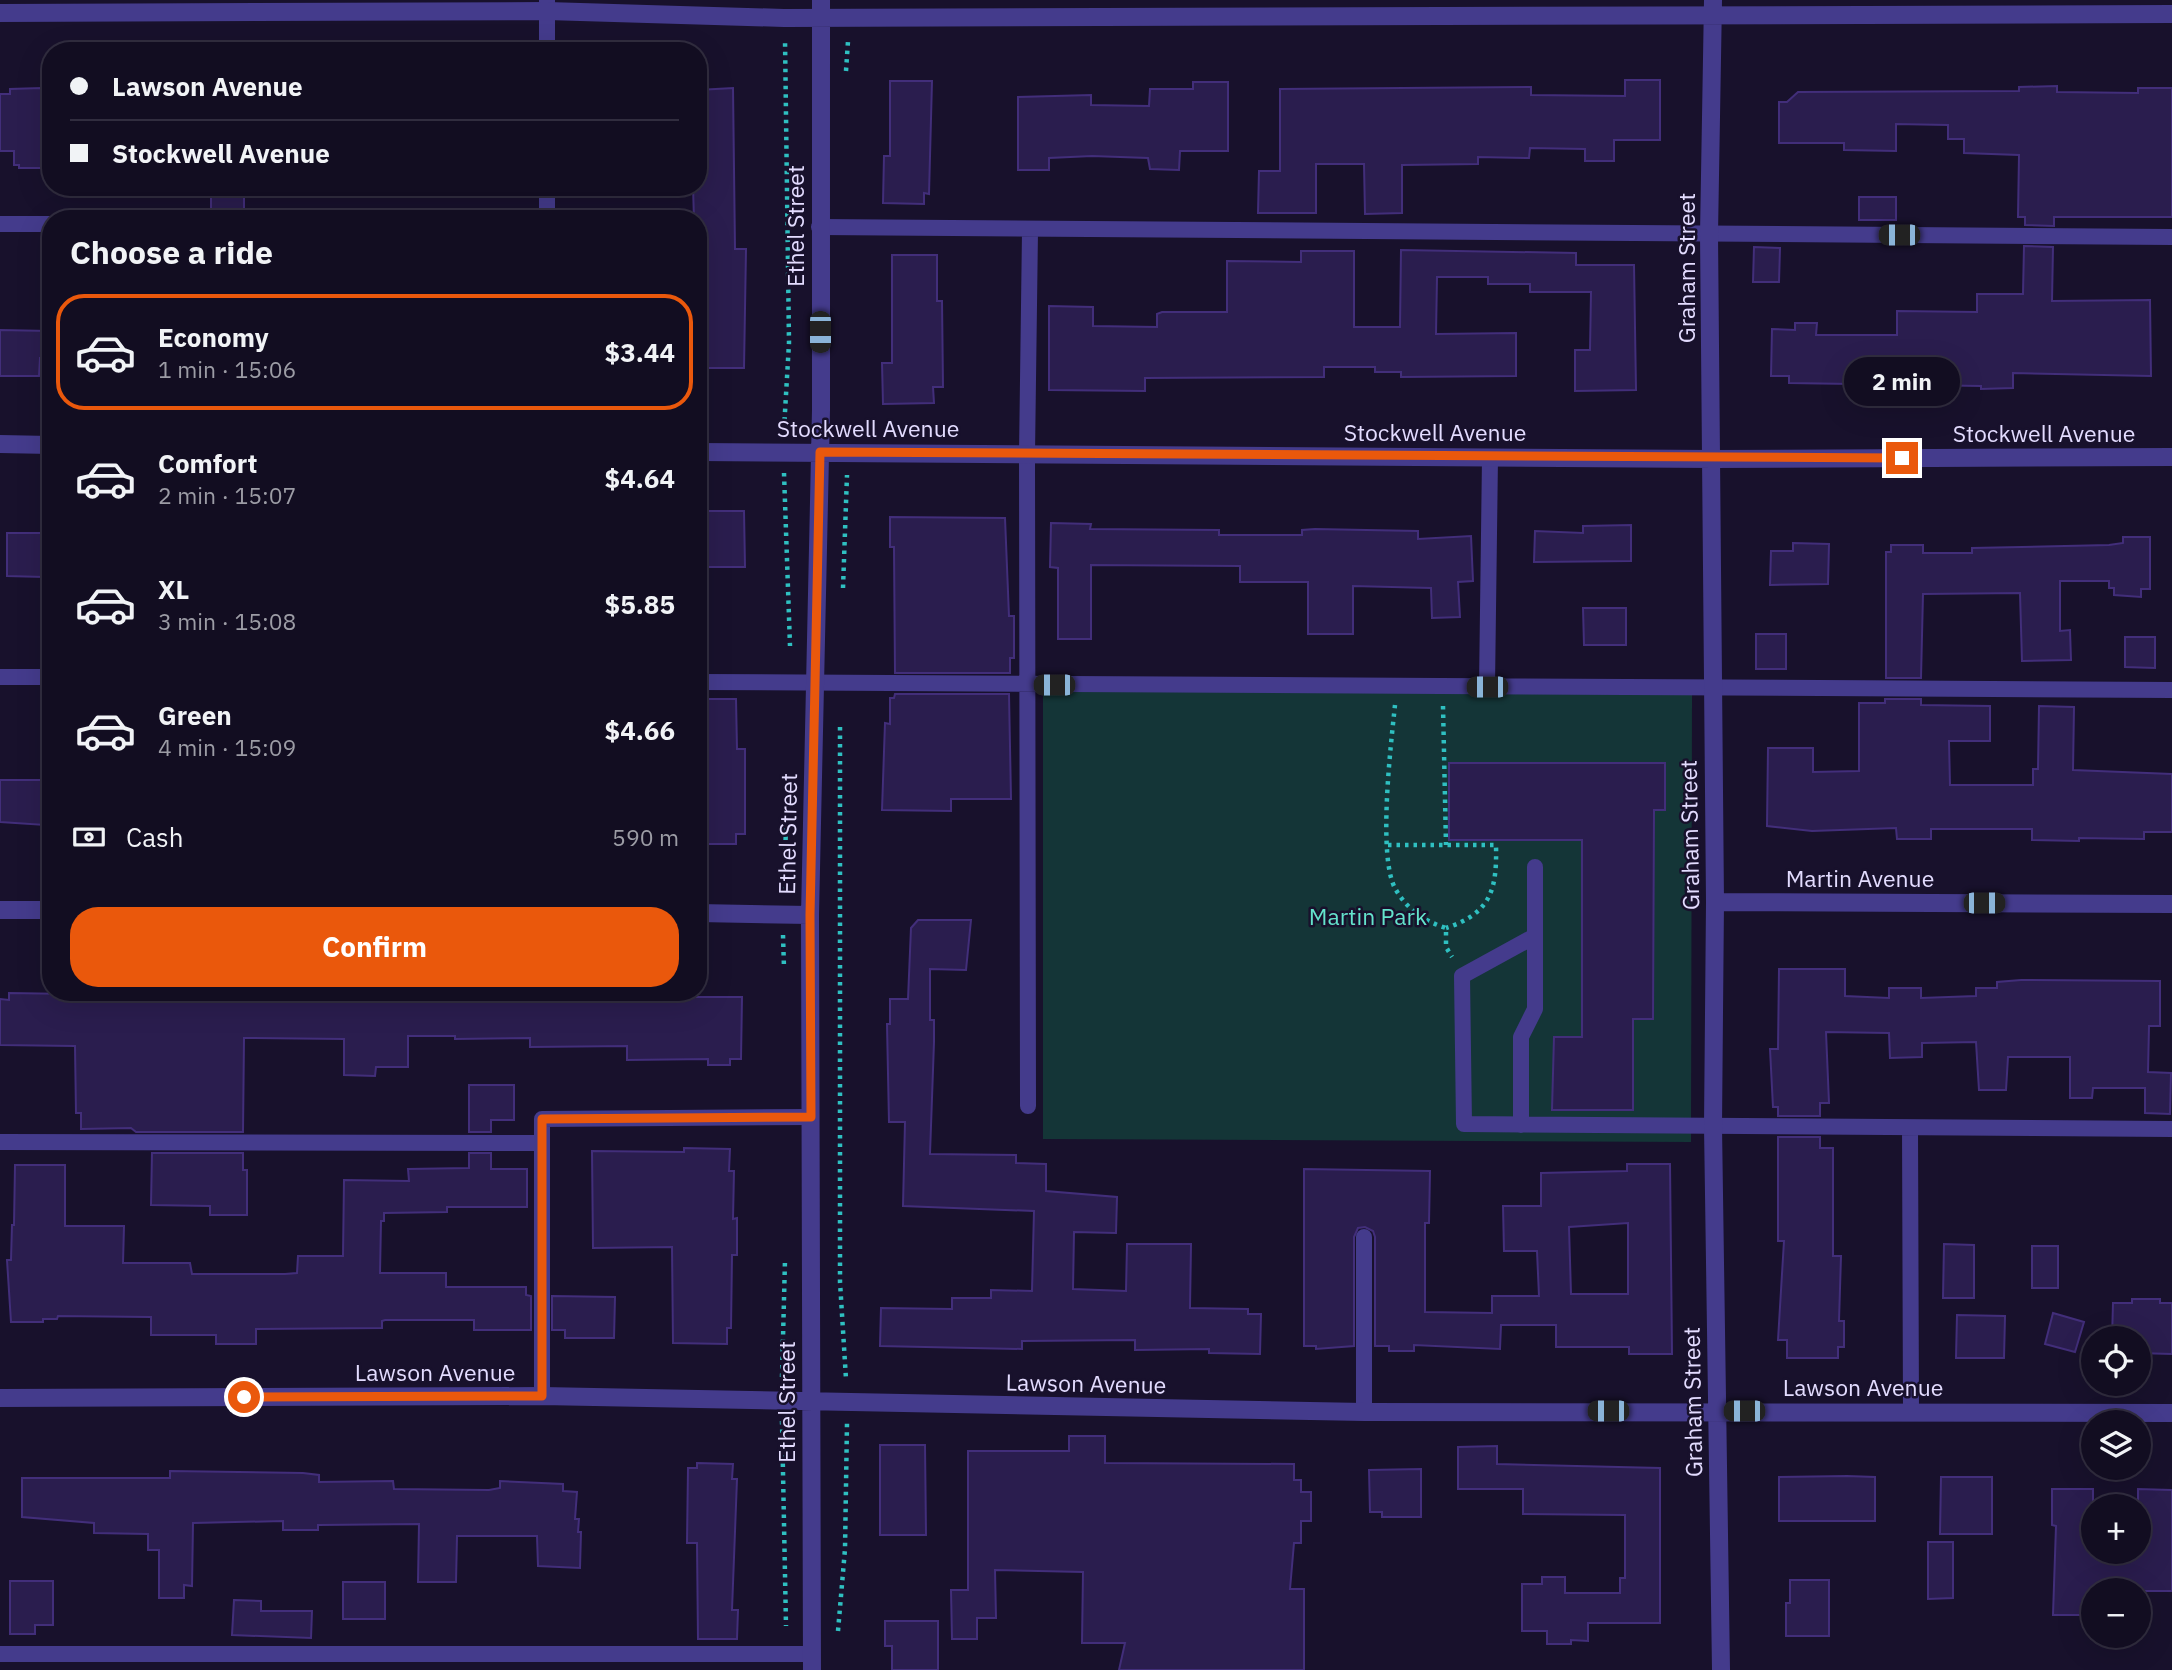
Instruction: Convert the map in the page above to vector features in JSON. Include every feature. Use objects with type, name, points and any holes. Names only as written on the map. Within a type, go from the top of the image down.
[{"type":"street","points":[[0,13],[547,6],[820,9],[848,16],[1713,8],[2172,14]]},
{"type":"street","name":"Graham Street","points":[[1713,8],[1709,234],[1715,902],[1713,1126],[1721,1670]]},
{"type":"street","name":"Ethel Street","points":[[812,1662],[810,915],[820,452],[820,9]]},
{"type":"street","points":[[0,444],[42,445]]},
{"type":"street","name":"Stockwell Avenue","points":[[707,452],[1713,459],[2172,457]]},
{"type":"street","name":"Martin Avenue","points":[[1715,902],[2172,904]]},
{"type":"street","points":[[0,910],[42,910]]},
{"type":"street","points":[[707,914],[810,915]]},
{"type":"street","name":"Lawson Avenue","points":[[0,1398],[542,1396],[1364,1412],[2172,1413]]},
{"type":"lane","points":[[547,6],[547,42]]},
{"type":"lane","points":[[0,224],[42,224]]},
{"type":"lane","points":[[820,227],[1030,231],[2172,237]]},
{"type":"lane","points":[[1028,1107],[1027,454],[1030,231]]},
{"type":"lane","points":[[1487,687],[1490,457]]},
{"type":"lane","points":[[0,677],[42,677]]},
{"type":"lane","points":[[707,682],[2172,690]]},
{"type":"lane","points":[[1521,1125],[1521,1037],[1535,1009],[1535,867]]},
{"type":"lane","points":[[1535,936],[1462,976],[1464,1124],[2172,1129]]},
{"type":"lane","points":[[542,1396],[542,1119],[811,1117]]},
{"type":"lane","points":[[1910,1128],[1911,1412]]},
{"type":"lane","points":[[0,1142],[542,1143]]},
{"type":"lane","points":[[1364,1237],[1364,1412]]},
{"type":"lane","points":[[0,1654],[812,1662]]},
{"type":"path","points":[[844,84],[848,61],[848,16]]},
{"type":"path","points":[[843,602],[848,452]]},
{"type":"path","points":[[1388,845],[1496,845],[1497,878],[1492,895],[1482,907],[1446,928],[1428,922],[1412,911],[1394,888],[1388,869],[1388,845],[1389,752],[1398,687]]},
{"type":"path","points":[[1443,687],[1446,845]]},
{"type":"path","points":[[838,1636],[845,1549],[847,1403],[840,1282],[840,726]]},
{"type":"path","points":[[1446,928],[1446,947],[1462,976]]},
{"type":"green space","name":"Martin Park","points":[[1043,691],[1692,694],[1691,1142],[1043,1139]]},
{"type":"building","points":[[1625,80],[1660,80],[1660,140],[1614,140],[1614,161],[1585,161],[1585,149],[1530,148],[1529,158],[1478,157],[1478,164],[1402,165],[1402,213],[1365,214],[1364,164],[1316,164],[1316,213],[1258,213],[1259,171],[1280,171],[1280,89],[1531,87],[1531,95],[1625,96]]},
{"type":"building","points":[[890,81],[932,81],[929,194],[924,193],[924,204],[883,203],[884,156],[890,156]]},
{"type":"building","points":[[1193,82],[1228,82],[1228,151],[1180,151],[1179,170],[1150,169],[1148,158],[1092,156],[1049,158],[1049,170],[1018,170],[1018,97],[1091,95],[1091,105],[1149,106],[1150,89],[1193,89]]},
{"type":"building","points":[[2057,86],[2057,92],[2138,93],[2138,88],[2172,88],[2172,217],[2054,217],[2054,226],[2025,225],[2025,217],[2018,217],[2019,155],[1964,153],[1964,139],[1948,139],[1948,125],[1896,124],[1896,151],[1844,150],[1844,143],[1779,143],[1779,102],[1787,102],[1798,92],[2019,91],[2019,87]]},
{"type":"building","points":[[41,88],[42,168],[19,168],[19,165],[14,165],[14,151],[0,151],[0,94],[10,94],[10,89]]},
{"type":"building","points":[[733,88],[735,249],[746,249],[744,368],[707,368],[707,210],[694,210],[693,196],[707,196],[707,89]]},
{"type":"building","points":[[211,196],[244,196],[244,209],[211,209]]},
{"type":"building","points":[[1859,197],[1896,197],[1896,220],[1859,220]]},
{"type":"building","points":[[2024,246],[2053,247],[2052,301],[2150,300],[2151,376],[2013,373],[2013,388],[1981,389],[1981,386],[1789,383],[1789,376],[1771,376],[1772,329],[1795,330],[1795,323],[1817,323],[1816,335],[1897,335],[1897,311],[1977,312],[1977,294],[2023,294]]},
{"type":"building","points":[[1754,247],[1780,248],[1779,282],[1753,282]]},
{"type":"building","points":[[1401,250],[1576,253],[1576,265],[1634,265],[1636,390],[1575,391],[1575,350],[1590,350],[1591,292],[1530,292],[1530,284],[1488,284],[1488,277],[1437,277],[1436,334],[1516,333],[1516,376],[1401,377],[1401,372],[1375,372],[1375,367],[1324,367],[1324,377],[1145,378],[1145,391],[1049,390],[1049,306],[1093,307],[1093,326],[1157,327],[1157,314],[1162,312],[1227,312],[1227,261],[1301,262],[1301,251],[1354,251],[1354,327],[1400,327]]},
{"type":"building","points":[[892,255],[937,255],[937,301],[942,301],[943,387],[933,387],[934,403],[883,404],[882,363],[892,363]]},
{"type":"building","points":[[0,330],[42,331],[39,376],[0,376]]},
{"type":"building","points":[[707,511],[744,511],[745,567],[707,567]]},
{"type":"building","points":[[890,517],[1005,518],[1009,616],[1014,616],[1014,658],[1010,658],[1010,673],[895,673],[894,547],[890,547]]},
{"type":"building","points":[[1051,523],[1091,524],[1090,529],[1219,530],[1219,535],[1302,535],[1302,530],[1315,529],[1418,531],[1418,539],[1471,536],[1473,581],[1458,582],[1460,617],[1432,618],[1431,588],[1353,586],[1353,634],[1308,634],[1308,582],[1240,582],[1240,566],[1091,565],[1091,639],[1058,639],[1058,568],[1050,567]]},
{"type":"building","points":[[1631,525],[1631,561],[1534,562],[1535,531],[1583,533],[1583,526]]},
{"type":"building","points":[[7,533],[42,533],[42,577],[7,576]]},
{"type":"building","points":[[2123,537],[2150,537],[2150,589],[2141,589],[2141,597],[2114,595],[2114,588],[2109,588],[2109,581],[2060,581],[2060,631],[2070,630],[2071,660],[2022,661],[2020,593],[1923,594],[1921,678],[1886,678],[1886,552],[1891,552],[1891,545],[1923,545],[1923,553],[1972,553],[1972,548],[2109,545],[2123,543]]},
{"type":"building","points":[[1793,543],[1829,544],[1828,584],[1770,585],[1771,551],[1793,551]]},
{"type":"building","points":[[1583,608],[1626,608],[1626,645],[1584,645]]},
{"type":"building","points":[[1756,634],[1786,634],[1786,669],[1756,669]]},
{"type":"building","points":[[2125,637],[2155,637],[2155,668],[2125,667]]},
{"type":"building","points":[[895,694],[1009,694],[1011,799],[951,799],[951,811],[882,810],[885,723],[890,724],[890,698],[894,698]]},
{"type":"building","points":[[707,699],[736,699],[737,749],[745,749],[745,834],[736,834],[736,844],[707,844]]},
{"type":"building","points":[[1885,699],[1921,699],[1921,705],[1990,706],[1990,741],[1949,741],[1950,785],[2033,785],[2033,769],[2038,769],[2039,706],[2074,707],[2073,770],[2172,774],[2172,832],[2144,832],[2144,839],[2079,838],[2079,841],[2032,840],[2032,829],[1931,829],[1931,839],[1897,839],[1896,828],[1812,831],[1767,826],[1768,748],[1813,748],[1813,772],[1859,771],[1859,703],[1885,703]]},
{"type":"building","points":[[1449,763],[1665,763],[1665,810],[1654,810],[1653,1019],[1633,1019],[1633,1110],[1552,1110],[1554,1037],[1582,1037],[1582,840],[1449,840]]},
{"type":"building","points":[[0,780],[42,780],[42,825],[0,822]]},
{"type":"building","points":[[918,920],[971,920],[966,970],[930,969],[930,1020],[934,1020],[934,1042],[930,1154],[1016,1155],[1016,1163],[1046,1164],[1046,1191],[1117,1197],[1116,1233],[1074,1232],[1073,1289],[1126,1291],[1127,1244],[1191,1244],[1190,1308],[1248,1309],[1248,1314],[1261,1314],[1260,1354],[1209,1353],[1209,1349],[1135,1350],[1135,1340],[1022,1341],[1022,1349],[880,1346],[881,1308],[952,1309],[952,1298],[991,1298],[991,1290],[1032,1291],[1034,1211],[903,1206],[905,1122],[889,1122],[887,1024],[890,1024],[890,999],[908,999],[911,928]]},
{"type":"building","points":[[1779,969],[1845,969],[1845,996],[1889,998],[1889,988],[1921,988],[1921,998],[1976,996],[1976,988],[1997,988],[1997,982],[2021,980],[2160,981],[2160,1026],[2149,1026],[2148,1072],[2171,1073],[2170,1114],[2145,1113],[2145,1088],[2093,1088],[2092,1098],[2070,1098],[2070,1057],[2008,1057],[2006,1090],[1979,1090],[1976,1042],[1922,1043],[1922,1057],[1890,1058],[1889,1033],[1826,1032],[1829,1103],[1820,1103],[1820,1116],[1778,1116],[1778,1107],[1773,1107],[1770,1049],[1778,1049]]},
{"type":"building","points":[[9,993],[42,994],[42,1001],[707,1001],[707,997],[742,997],[741,1059],[730,1059],[730,1065],[708,1065],[708,1059],[627,1060],[627,1046],[530,1047],[530,1038],[455,1039],[455,1036],[408,1036],[408,1067],[376,1067],[375,1076],[344,1075],[344,1039],[244,1038],[243,1132],[81,1129],[81,1113],[76,1113],[75,1046],[0,1045],[0,999],[9,1000]]},
{"type":"building","points":[[469,1085],[514,1085],[514,1120],[491,1120],[491,1132],[469,1132]]},
{"type":"building","points":[[1778,1137],[1820,1137],[1820,1148],[1833,1148],[1833,1256],[1841,1256],[1839,1321],[1844,1321],[1844,1347],[1838,1347],[1838,1358],[1787,1358],[1787,1340],[1778,1340],[1784,1241],[1778,1241]]},
{"type":"building","points":[[684,1148],[730,1149],[729,1171],[734,1171],[733,1219],[737,1218],[737,1255],[732,1255],[731,1328],[727,1328],[727,1344],[673,1343],[672,1247],[593,1248],[592,1151],[684,1152]]},
{"type":"building","points":[[152,1153],[243,1153],[243,1170],[247,1170],[247,1215],[210,1215],[210,1206],[151,1205]]},
{"type":"building","points":[[469,1153],[491,1153],[491,1169],[527,1169],[527,1207],[447,1207],[447,1212],[384,1213],[384,1221],[381,1221],[380,1273],[446,1273],[446,1287],[526,1287],[526,1295],[531,1296],[531,1330],[474,1330],[474,1320],[385,1320],[382,1321],[382,1328],[256,1329],[256,1344],[216,1344],[216,1335],[151,1335],[151,1317],[58,1316],[57,1319],[43,1319],[43,1322],[11,1322],[7,1260],[11,1260],[14,1225],[15,1165],[65,1165],[65,1226],[124,1226],[123,1263],[190,1263],[192,1274],[285,1274],[297,1273],[298,1256],[343,1256],[344,1180],[409,1181],[408,1169],[469,1168]]},
{"type":"building","points":[[1627,1164],[1670,1164],[1672,1354],[1629,1354],[1629,1347],[1556,1347],[1556,1325],[1501,1325],[1500,1349],[1414,1345],[1414,1351],[1389,1351],[1389,1346],[1375,1346],[1375,1237],[1373,1231],[1365,1227],[1358,1228],[1354,1237],[1354,1346],[1316,1349],[1316,1346],[1304,1346],[1304,1169],[1430,1171],[1429,1223],[1425,1223],[1425,1312],[1492,1313],[1492,1296],[1539,1296],[1537,1251],[1504,1251],[1503,1206],[1541,1206],[1541,1173],[1627,1171]],"holes":[[[1628,1223],[1628,1294],[1571,1294],[1569,1227]]]},
{"type":"building","points":[[1944,1244],[1974,1245],[1974,1298],[1943,1298]]},
{"type":"building","points":[[2032,1246],[2058,1246],[2058,1288],[2032,1288]]},
{"type":"building","points":[[552,1296],[615,1297],[614,1338],[565,1338],[565,1330],[552,1330]]},
{"type":"building","points":[[2132,1299],[2160,1299],[2160,1303],[2172,1303],[2172,1354],[2151,1353],[2151,1326],[2112,1326],[2113,1303],[2132,1303]]},
{"type":"building","points":[[2053,1313],[2084,1322],[2075,1352],[2045,1344]]},
{"type":"building","points":[[1957,1315],[2005,1316],[2004,1358],[1956,1358]]},
{"type":"building","points":[[1069,1436],[1105,1436],[1105,1463],[1294,1464],[1294,1480],[1301,1480],[1301,1492],[1311,1492],[1311,1521],[1301,1521],[1301,1543],[1294,1543],[1290,1589],[1304,1589],[1304,1670],[1119,1670],[1125,1643],[1082,1643],[1083,1572],[995,1570],[996,1618],[977,1618],[977,1639],[952,1639],[951,1590],[968,1590],[968,1451],[1069,1451]]},
{"type":"building","points":[[880,1445],[925,1445],[926,1535],[880,1535]]},
{"type":"building","points":[[1497,1446],[1497,1464],[1660,1468],[1660,1623],[1588,1623],[1588,1641],[1571,1640],[1571,1644],[1547,1644],[1547,1631],[1522,1631],[1522,1584],[1542,1584],[1542,1577],[1565,1577],[1565,1593],[1620,1593],[1620,1578],[1625,1578],[1625,1515],[1523,1514],[1523,1489],[1458,1489],[1458,1447]]},
{"type":"building","points":[[697,1463],[733,1464],[732,1479],[737,1479],[732,1610],[738,1610],[737,1639],[698,1639],[697,1543],[687,1543],[688,1468],[697,1468]]},
{"type":"building","points":[[1421,1469],[1421,1517],[1382,1517],[1382,1512],[1370,1512],[1369,1470]]},
{"type":"building","points":[[170,1471],[303,1473],[319,1475],[319,1482],[393,1481],[394,1489],[489,1490],[500,1488],[500,1481],[563,1484],[563,1491],[577,1492],[575,1519],[579,1519],[578,1532],[581,1532],[580,1568],[538,1566],[537,1536],[457,1536],[456,1582],[418,1582],[419,1524],[318,1525],[318,1530],[283,1530],[283,1521],[193,1523],[192,1586],[184,1585],[184,1598],[159,1598],[159,1550],[148,1550],[148,1534],[94,1533],[94,1523],[22,1517],[22,1478],[170,1478]]},
{"type":"building","points":[[1779,1477],[1875,1477],[1875,1521],[1779,1521]]},
{"type":"building","points":[[1941,1477],[1992,1477],[1992,1534],[1940,1534]]},
{"type":"building","points":[[2052,1489],[2093,1489],[2093,1494],[2081,1494],[2081,1564],[2151,1564],[2151,1494],[2138,1494],[2138,1489],[2172,1490],[2172,1591],[2151,1591],[2151,1578],[2081,1578],[2081,1615],[2053,1615],[2056,1526],[2052,1525]]},
{"type":"building","points":[[1928,1542],[1953,1542],[1953,1598],[1928,1599]]},
{"type":"building","points":[[1790,1580],[1829,1580],[1829,1636],[1786,1636],[1786,1603],[1790,1603]]},
{"type":"building","points":[[10,1581],[53,1581],[53,1625],[35,1625],[35,1634],[10,1634]]},
{"type":"building","points":[[343,1582],[385,1582],[385,1619],[343,1619]]},
{"type":"building","points":[[234,1600],[261,1601],[261,1611],[312,1611],[311,1638],[232,1635]]},
{"type":"building","points":[[885,1621],[938,1621],[938,1670],[892,1670],[892,1646],[885,1646]]},
{"type":"route","points":[[244,1397],[542,1396],[542,1119],[811,1117],[810,915],[820,452],[1902,458]]}]
